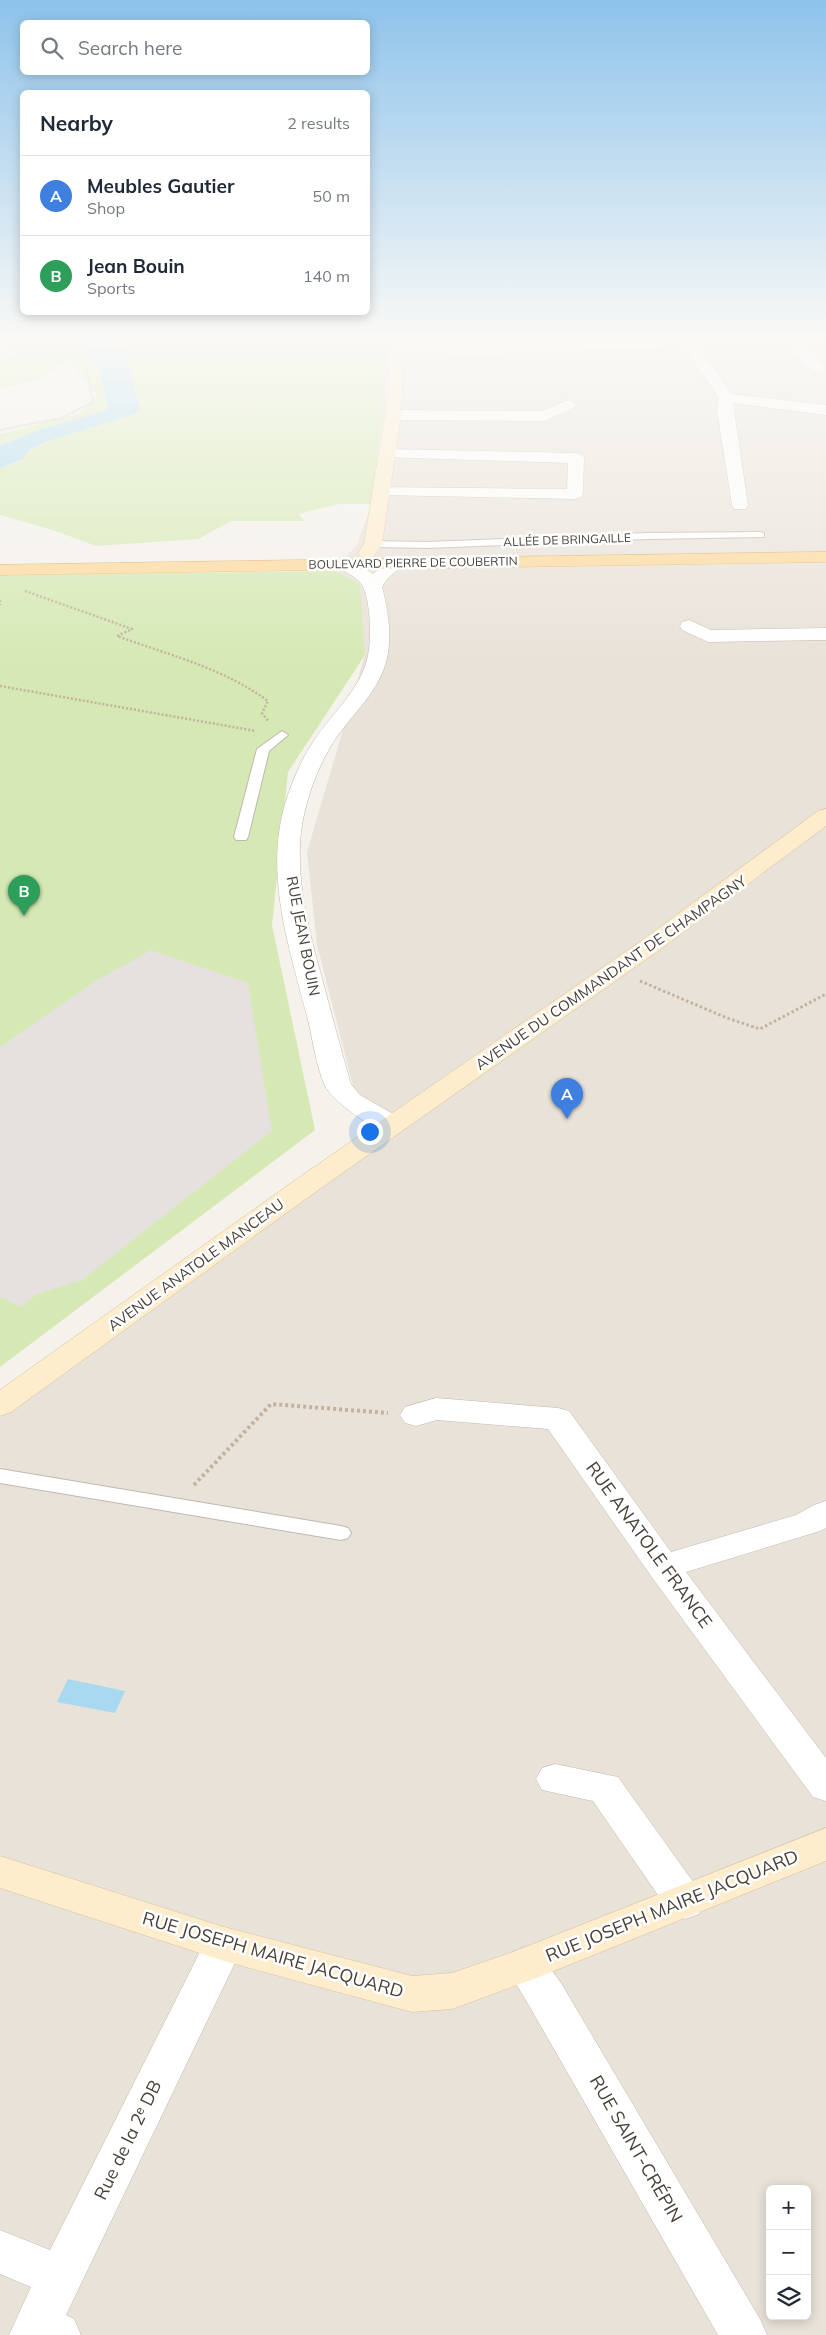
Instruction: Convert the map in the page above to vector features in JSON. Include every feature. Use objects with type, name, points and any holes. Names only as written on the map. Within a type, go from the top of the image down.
[{"type":"main road","name":"BOULEVARD PIERRE DE COUBERTIN","points":[[0,563],[370,549],[826,546]]},
{"type":"main road","name":"BOULEVARD PIERRE DE COUBERTIN","points":[[0,563],[395,564],[826,556]]},
{"type":"street","points":[[370,549],[389,443]]},
{"type":"street","points":[[730,443],[740,505]]},
{"type":"street","points":[[382,490],[575,494],[576,451],[388,454]]},
{"type":"street","points":[[346,564],[365,576],[373,587],[380,576],[395,564]]},
{"type":"street","name":"RUE JEAN BOUIN","points":[[373,587],[378,608],[379,639],[376,666],[359,695],[323,742],[304,779],[291,826],[289,878],[301,944],[338,1086],[351,1102],[393,1125]]},
{"type":"street","points":[[689,626],[708,636],[826,634]]},
{"type":"street","name":"AVENUE DU COMMANDANT DE CHAMPAGNY","points":[[393,1125],[616,971],[826,816]]},
{"type":"street","name":"AVENUE ANATOLE MANCEAU","points":[[0,1405],[393,1125]]},
{"type":"street","name":"RUE ANATOLE FRANCE","points":[[416,1415],[436,1409],[558,1419],[663,1567],[826,1786]]},
{"type":"street","points":[[663,1567],[808,1523],[826,1513]]},
{"type":"street","points":[[555,1779],[605,1788],[685,1902]]},
{"type":"street","name":"RUE JOSEPH MAIRE JACQUARD","points":[[0,1872],[224,1944],[412,1994],[452,1991],[525,1965],[826,1844]]},
{"type":"street","name":"Rue de la 2ᵉ DB","points":[[42,2332],[61,2276],[224,1944]]},
{"type":"street","name":"RUE SAINT-CRÉPIN","points":[[525,1965],[546,1996],[744,2335]]},
{"type":"street","points":[[0,2252],[61,2276]]},
{"type":"lane","name":"ALLÉE DE BRINGAILLE","points":[[370,549],[648,536],[760,535]]},
{"type":"lane","points":[[240,837],[263,749],[276,734]]},
{"type":"lane","points":[[0,1476],[341,1533]]},
{"type":"path","points":[[18,589],[132,629],[117,636],[226,676],[252,688],[268,701],[262,713],[276,734]]},
{"type":"path","points":[[0,686],[276,734]]},
{"type":"path","points":[[616,971],[727,1018],[760,1029],[826,994]]},
{"type":"path","points":[[174,1506],[271,1404],[416,1415]]},
{"type":"shaded area","points":[[377,443],[826,443],[826,2335],[0,2335],[0,1401],[368,1144],[317,945],[307,852],[365,655],[360,584],[335,571],[357,544],[372,504]]},
{"type":"shaded area","points":[[151,950],[248,983],[272,1131],[82,1280],[35,1295],[22,1307],[0,1297],[0,1047],[94,982]]},
{"type":"green space","points":[[44,443],[379,443],[372,504],[338,504],[299,514],[305,521],[231,521],[198,539],[96,546],[56,531],[0,515],[0,468],[22,460],[29,450]]},
{"type":"green space","points":[[335,571],[360,584],[365,655],[288,772],[272,925],[315,1130],[0,1367],[0,575]]},
{"type":"water","points":[[5,443],[44,443],[29,450],[23,459],[0,468],[0,445]]},
{"type":"water","points":[[68,1679],[125,1691],[115,1713],[57,1702]]},
{"type":"place","name":"Jean Bouin","points":[[24,916]]},
{"type":"place","name":"Meubles Gautier","points":[[567,1119]]}]
